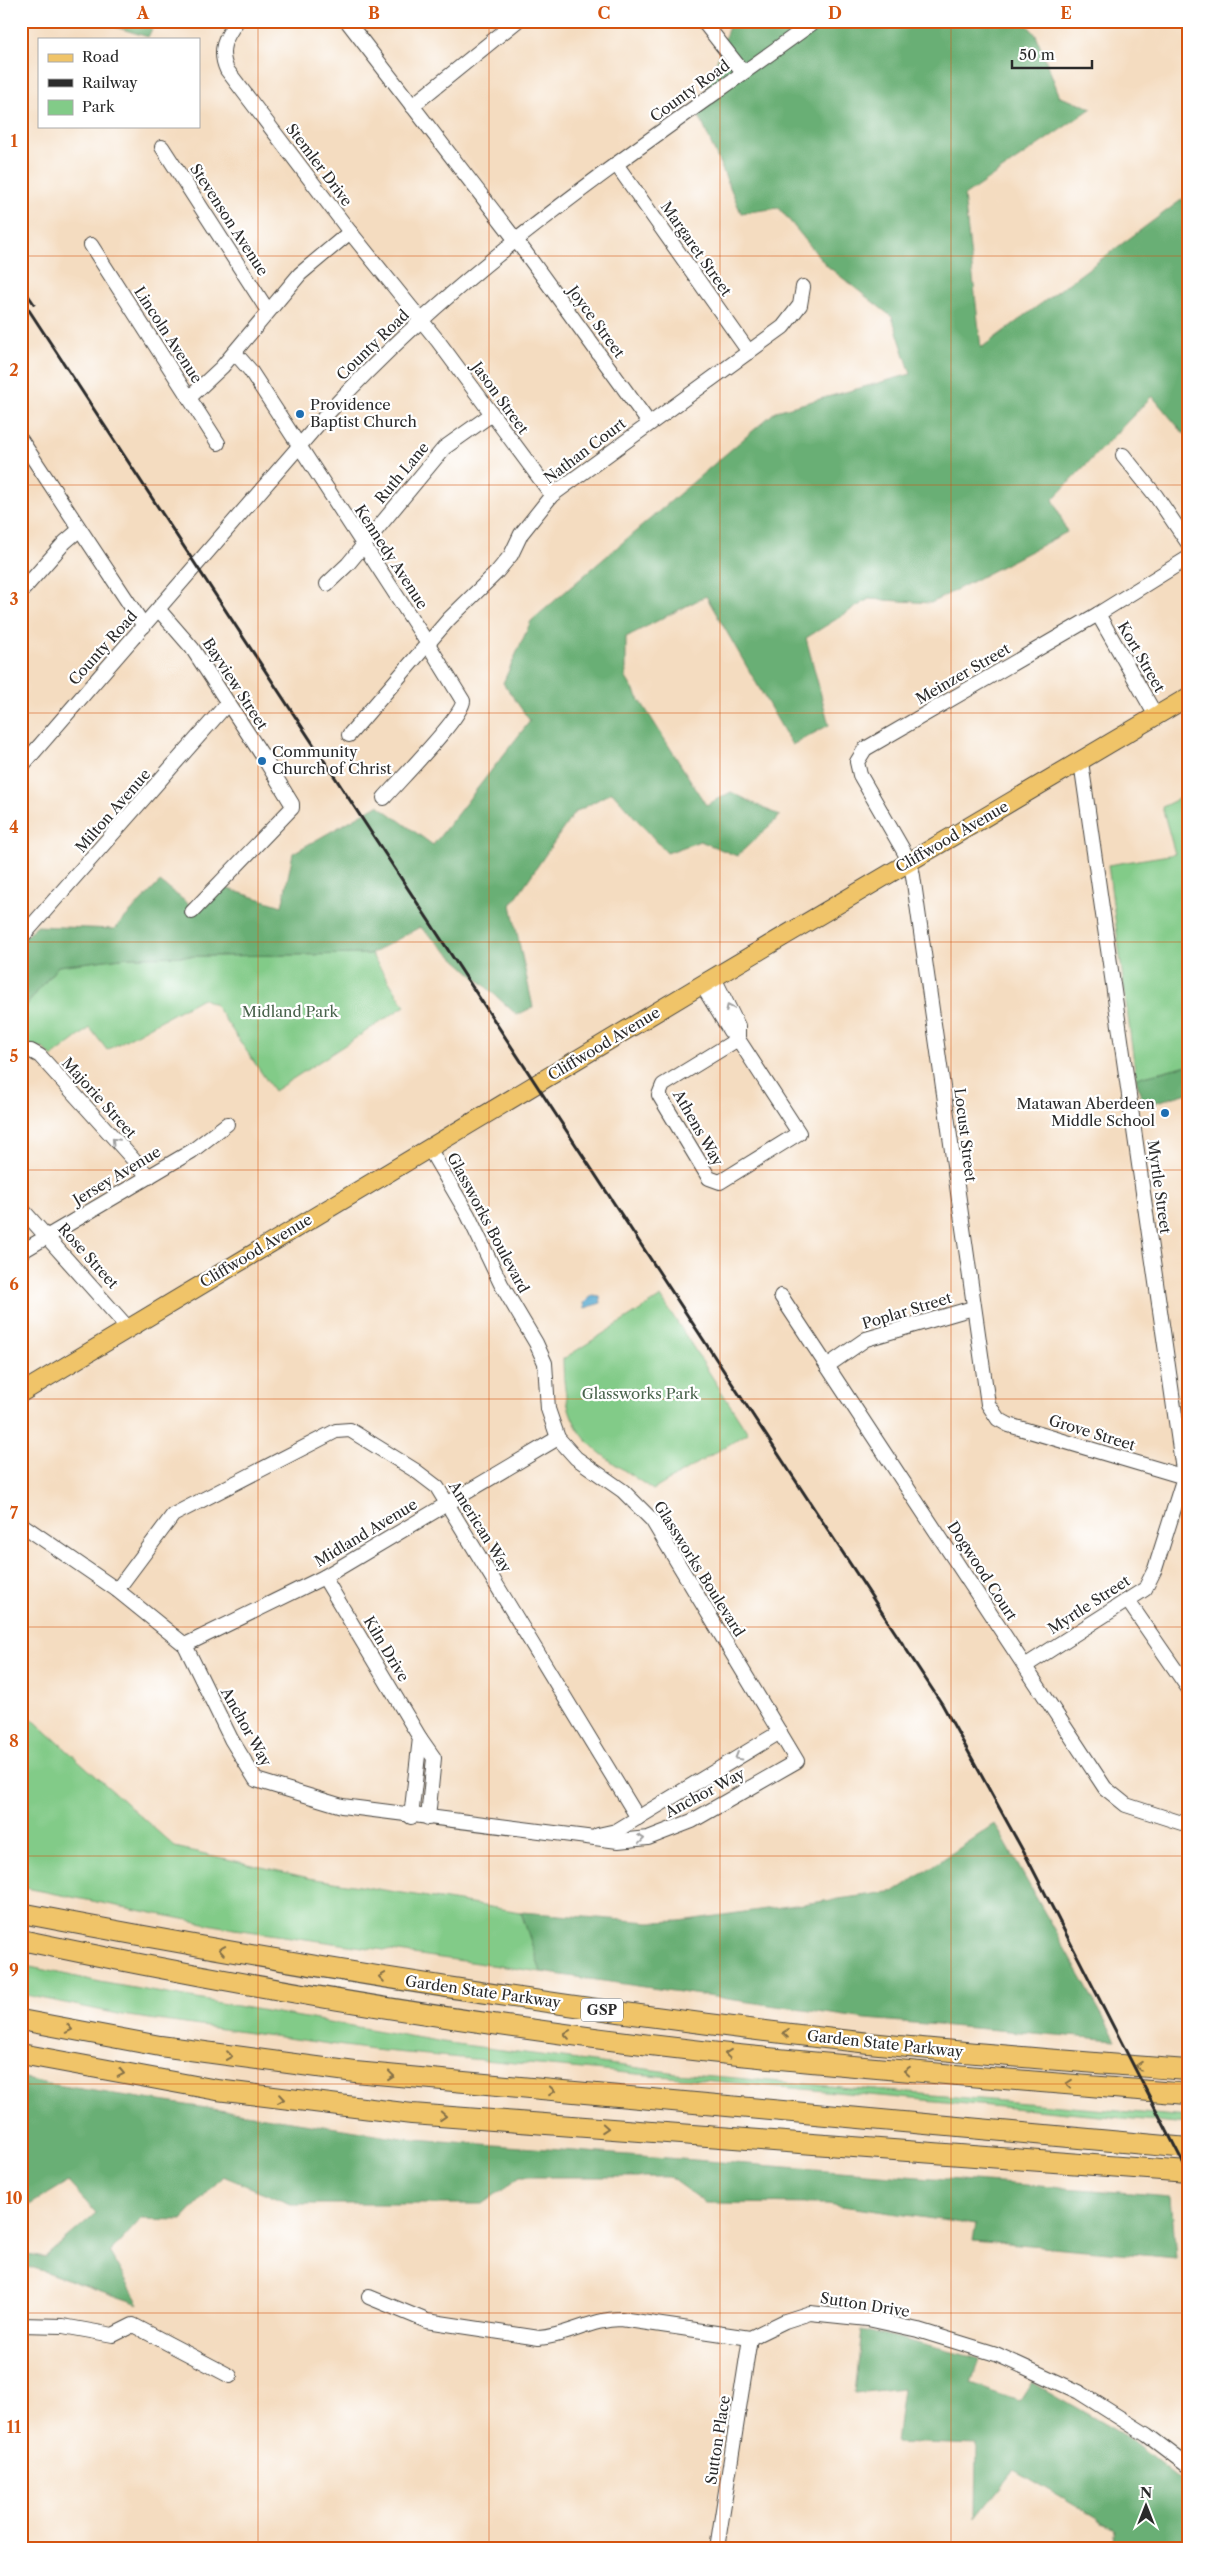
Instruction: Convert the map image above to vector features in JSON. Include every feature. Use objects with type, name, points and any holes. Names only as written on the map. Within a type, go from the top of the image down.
[{"type":"highway","name":"Garden State Parkway","points":[[21,1912],[362,1974],[636,2014],[929,2049],[1188,2070]]},
{"type":"highway","name":"Garden State Parkway","points":[[21,1940],[296,1993],[576,2035],[827,2064],[1188,2094]]},
{"type":"highway","points":[[21,2020],[160,2046],[374,2074],[1188,2148]]},
{"type":"highway","points":[[21,2054],[217,2090],[412,2114],[1188,2172]]},
{"type":"main road","name":"Cliffwood Avenue","points":[[21,1392],[1156,716],[1186,703]]},
{"type":"street","name":"Stemler Drive","points":[[237,21],[223,46],[223,62],[227,70],[350,232],[421,321]]},
{"type":"street","points":[[347,21],[516,241]]},
{"type":"street","points":[[412,106],[517,21]]},
{"type":"street","points":[[703,21],[743,72]]},
{"type":"street","name":"County Road","points":[[21,767],[159,610],[200,558],[242,514],[366,371],[421,321],[552,210],[815,21]]},
{"type":"street","name":"Stevenson Avenue","points":[[162,147],[268,311]]},
{"type":"street","name":"Margaret Street","points":[[616,164],[749,352]]},
{"type":"street","points":[[189,398],[235,353],[300,274],[350,232]]},
{"type":"street","name":"Joyce Street","points":[[516,241],[649,423]]},
{"type":"street","name":"Lincoln Avenue","points":[[91,245],[218,443]]},
{"type":"street","name":"Nathan Court","points":[[349,735],[449,619],[496,573],[510,555],[522,534],[552,495],[649,423],[783,328],[794,316],[800,305],[803,288]]},
{"type":"street","name":"Jason Street","points":[[421,321],[552,495]]},
{"type":"street","name":"Kennedy Avenue","points":[[235,353],[250,370],[459,693],[463,705],[440,736],[384,798]]},
{"type":"street","name":"Ruth Lane","points":[[327,584],[364,545],[444,448],[492,414]]},
{"type":"street","points":[[21,440],[144,626]]},
{"type":"street","points":[[1123,455],[1156,496],[1188,543]]},
{"type":"street","points":[[21,592],[65,542],[79,530]]},
{"type":"street","name":"Meinzer Street","points":[[910,862],[860,775],[857,762],[861,753],[1098,614],[1188,558]]},
{"type":"street","name":"Bayview Street","points":[[159,610],[192,648],[264,758],[292,808],[192,912]]},
{"type":"street","name":"Kort Street","points":[[1098,614],[1156,716]]},
{"type":"street","name":"Milton Avenue","points":[[21,938],[26,924],[227,704]]},
{"type":"street","name":"Myrtle Street","points":[[1025,1666],[1145,1589],[1186,1478],[1081,762]]},
{"type":"street","name":"Locust Street","points":[[910,862],[986,1398],[992,1411]]},
{"type":"street","name":"Athens Way","points":[[708,982],[730,1031],[738,1039],[799,1133],[720,1182],[709,1178],[658,1095],[663,1085],[738,1039]]},
{"type":"street","name":"Majorie Street","points":[[21,1050],[31,1051],[40,1056],[149,1176]]},
{"type":"street","name":"Jersey Avenue","points":[[21,1252],[192,1151],[227,1124]]},
{"type":"street","name":"Glassworks Boulevard","points":[[429,1148],[468,1216],[501,1284],[545,1362],[548,1409],[558,1438],[576,1458],[623,1491],[652,1520],[797,1761]]},
{"type":"street","name":"Rose Street","points":[[21,1208],[48,1236],[128,1328]]},
{"type":"street","name":"Dogwood Court","points":[[781,1296],[1105,1788],[1126,1805],[1188,1825]]},
{"type":"street","name":"Poplar Street","points":[[827,1366],[866,1339],[973,1308]]},
{"type":"street","name":"Grove Street","points":[[992,1411],[998,1419],[1009,1425],[1186,1478]]},
{"type":"street","name":"American Way","points":[[117,1590],[173,1516],[336,1431],[350,1430],[438,1487],[638,1818]]},
{"type":"street","name":"Midland Avenue","points":[[185,1645],[324,1577],[558,1438]]},
{"type":"street","name":"Anchor Way","points":[[21,1524],[117,1590],[185,1645],[231,1739],[256,1780],[342,1806],[411,1817],[593,1836],[618,1841],[648,1838],[692,1821],[797,1761]]},
{"type":"street","name":"Kiln Drive","points":[[324,1577],[420,1738],[434,1758],[428,1818]]},
{"type":"street","points":[[1128,1601],[1188,1688]]},
{"type":"street","name":"Anchor Way","points":[[593,1836],[616,1831],[780,1732]]},
{"type":"street","points":[[411,1817],[420,1738]]},
{"type":"street","points":[[369,2297],[427,2321],[539,2338],[556,2337],[605,2319],[621,2319],[750,2338]]},
{"type":"street","name":"Sutton Drive","points":[[750,2338],[800,2315],[823,2313],[868,2319],[958,2341],[1043,2374],[1079,2392],[1147,2435],[1188,2466]]},
{"type":"street","points":[[21,2325],[63,2326],[113,2335],[133,2325],[230,2376]]},
{"type":"street","name":"Sutton Place","points":[[717,2548],[750,2338]]},
{"type":"green space","points":[[104,21],[156,21],[148,37],[112,26]]},
{"type":"green space","points":[[731,21],[1024,21],[1036,35],[1060,97],[1092,108],[964,196],[981,348],[1188,195],[1188,432],[1184,434],[1152,396],[1053,499],[1067,532],[931,603],[869,599],[806,638],[829,725],[792,745],[706,596],[626,637],[626,678],[706,805],[731,792],[780,816],[737,856],[700,841],[667,853],[612,792],[574,813],[511,905],[533,1007],[517,1015],[420,927],[371,954],[129,957],[58,966],[21,1012],[21,941],[36,926],[114,929],[160,882],[198,911],[222,887],[282,906],[293,853],[378,805],[433,845],[530,721],[503,683],[531,621],[776,411],[911,374],[892,317],[826,265],[779,208],[741,213],[698,113]]},
{"type":"green space","points":[[1188,794],[1188,1065],[1136,1078],[1108,865],[1175,854],[1162,807]]},
{"type":"green space","name":"Midland Park","points":[[371,954],[405,1006],[274,1091],[215,1005],[202,998],[107,1050],[90,1028],[52,1057],[44,1049],[24,1043],[21,1038],[21,1012],[58,966],[129,957]]},
{"type":"green space","points":[[1188,1065],[1188,1093],[1143,1106],[1136,1078]]},
{"type":"green space","name":"Glassworks Park","points":[[661,1297],[748,1433],[653,1490],[598,1451],[576,1425],[569,1408],[563,1359]]},
{"type":"green space","points":[[21,1709],[175,1847],[309,1878],[521,1912],[541,1972],[234,1929],[21,1887],[21,1788],[29,1771],[21,1754]]},
{"type":"green space","points":[[995,1824],[1116,2040],[866,2019],[541,1972],[521,1912],[649,1922],[680,1921],[896,1891]]},
{"type":"green space","points":[[21,1965],[105,1983],[449,2043],[677,2073],[1188,2117],[1188,2124],[373,2050],[128,2016],[21,1994]]},
{"type":"green space","points":[[21,2078],[49,2084],[402,2138],[1171,2196],[1176,2258],[973,2240],[976,2225],[827,2204],[705,2203],[669,2177],[520,2177],[482,2204],[291,2204],[223,2176],[182,2220],[141,2219],[110,2253],[139,2304],[34,2268],[21,2267],[21,2253],[45,2257],[96,2213],[68,2182],[21,2210]]},
{"type":"green space","points":[[862,2329],[980,2359],[971,2384],[1020,2401],[1032,2382],[1125,2436],[1188,2486],[1188,2548],[1111,2548],[1115,2529],[1014,2470],[976,2518],[977,2445],[896,2442],[903,2388],[855,2393]]},
{"type":"water","points":[[593,1295],[600,1296],[601,1303],[585,1308],[584,1303]]},
{"type":"railway","points":[[21,285],[34,304]]},
{"type":"railway","points":[[21,298],[942,1704],[1027,1858],[1188,2172]]},
{"type":"place","name":"Providence Baptist Church","points":[[300,414]]},
{"type":"place","name":"Community Church of Christ","points":[[262,761]]},
{"type":"place","name":"Matawan Aberdeen Middle School","points":[[1165,1113]]}]
